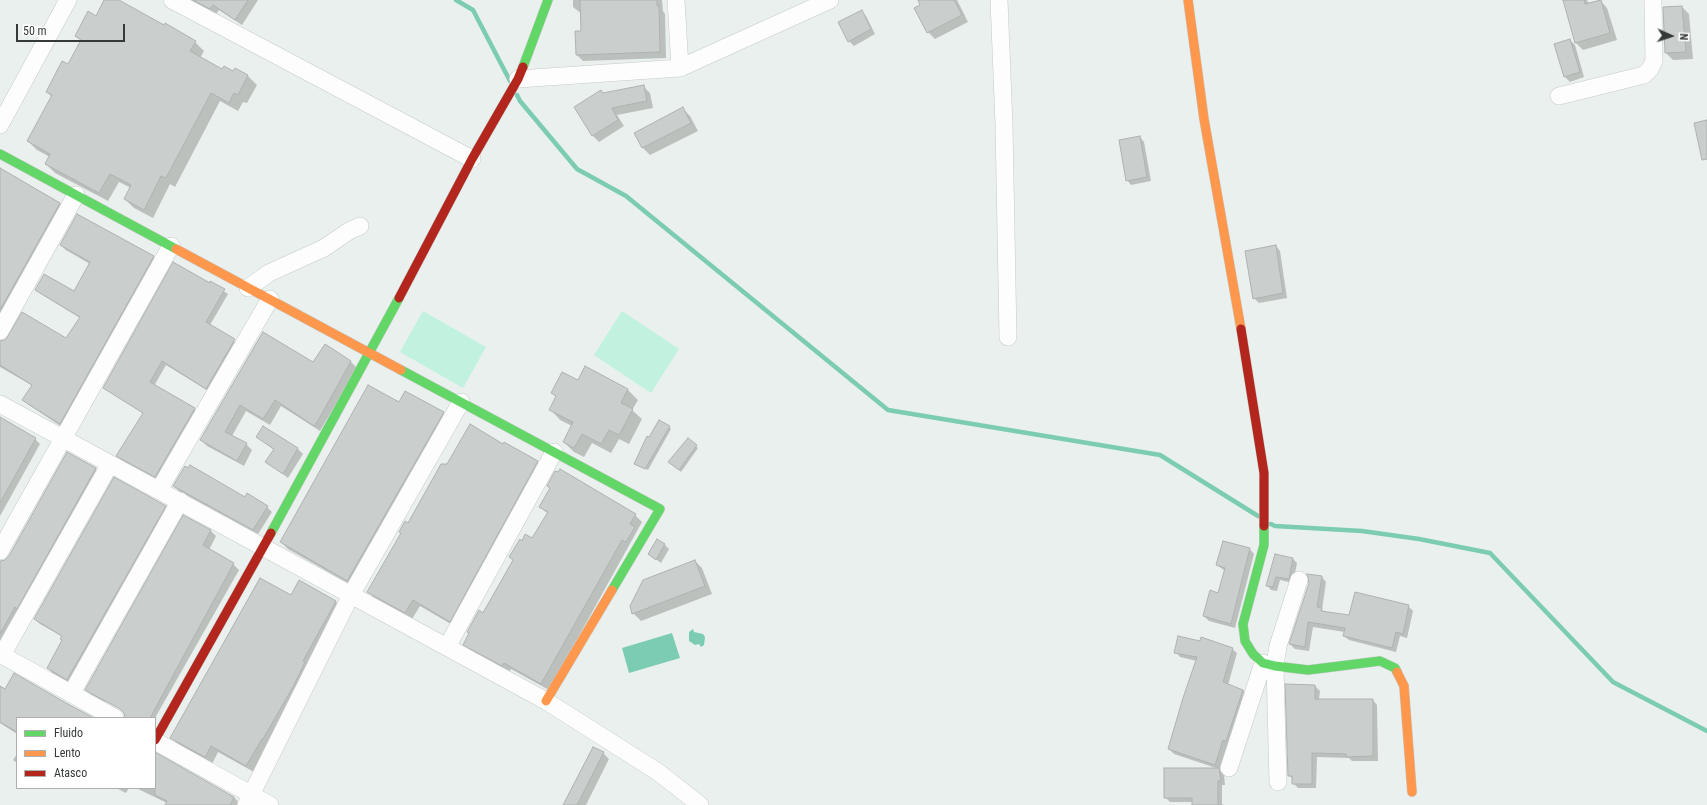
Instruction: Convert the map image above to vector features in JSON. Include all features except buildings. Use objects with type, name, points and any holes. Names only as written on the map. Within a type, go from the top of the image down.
[{"type":"street","points":[[0,125],[68,0]]},
{"type":"street","points":[[172,0],[472,159]]},
{"type":"street","points":[[156,738],[264,547],[370,353],[472,159],[518,79],[548,0]]},
{"type":"street","points":[[676,0],[680,68]]},
{"type":"street","points":[[518,79],[680,68],[830,0]]},
{"type":"street","points":[[999,0],[1004,126],[1008,337]]},
{"type":"street","points":[[1188,0],[1204,119],[1240,321],[1264,473],[1264,545],[1243,624],[1245,641],[1253,654],[1269,665],[1308,670],[1380,661],[1395,668],[1404,686],[1412,792]]},
{"type":"street","points":[[1559,96],[1644,75],[1650,70],[1654,61],[1653,0]]},
{"type":"street","points":[[0,154],[660,509],[546,700]]},
{"type":"street","points":[[0,331],[76,195]]},
{"type":"street","points":[[248,288],[269,274],[324,248],[344,234],[360,226]]},
{"type":"street","points":[[0,551],[171,246]]},
{"type":"street","points":[[159,490],[270,299]]},
{"type":"street","points":[[248,800],[351,595],[461,402]]},
{"type":"street","points":[[0,404],[546,700],[658,772],[700,805]]},
{"type":"street","points":[[447,647],[554,452]]},
{"type":"street","points":[[110,464],[1,654],[113,717]]},
{"type":"street","points":[[71,694],[180,501]]},
{"type":"street","points":[[1229,768],[1269,665],[1278,646],[1298,580]]},
{"type":"street","points":[[1269,665],[1278,782]]},
{"type":"street","points":[[156,741],[248,800],[270,805]]},
{"type":"shaded area","points":[[423,311],[486,347],[463,388],[400,352]]},
{"type":"shaded area","points":[[622,311],[679,349],[651,393],[594,355]]},
{"type":"shaded area","points":[[693,629],[694,632],[703,634],[705,637],[704,645],[701,647],[699,644],[695,645],[689,641],[689,632]]},
{"type":"shaded area","points":[[672,633],[680,658],[629,673],[622,648]]},
{"type":"waterway","points":[[456,0],[473,10],[510,81]]},
{"type":"waterway","points":[[517,95],[520,101],[577,169],[626,196],[888,410],[1160,455],[1258,516]]},
{"type":"waterway","points":[[1271,524],[1275,526],[1362,531],[1419,539],[1490,553],[1613,682],[1707,731]]},
{"type":"traffic: fast","points":[[523,67],[548,0]]},
{"type":"traffic: fast","points":[[0,154],[176,249]]},
{"type":"traffic: fast","points":[[271,533],[399,298]]},
{"type":"traffic: fast","points":[[401,370],[660,509],[612,590]]},
{"type":"traffic: fast","points":[[1264,526],[1264,545],[1243,624],[1245,641],[1253,654],[1263,663],[1275,666],[1308,670],[1380,661],[1395,668],[1397,672]]},
{"type":"traffic: slow","points":[[1188,0],[1204,119],[1241,329]]},
{"type":"traffic: slow","points":[[176,249],[401,370]]},
{"type":"traffic: slow","points":[[546,701],[612,590]]},
{"type":"traffic: slow","points":[[1397,672],[1404,686],[1412,792]]},
{"type":"traffic: jam","points":[[399,298],[472,159],[518,79],[523,67]]},
{"type":"traffic: jam","points":[[1241,329],[1264,473],[1264,526]]},
{"type":"traffic: jam","points":[[156,738],[271,533]]}]
